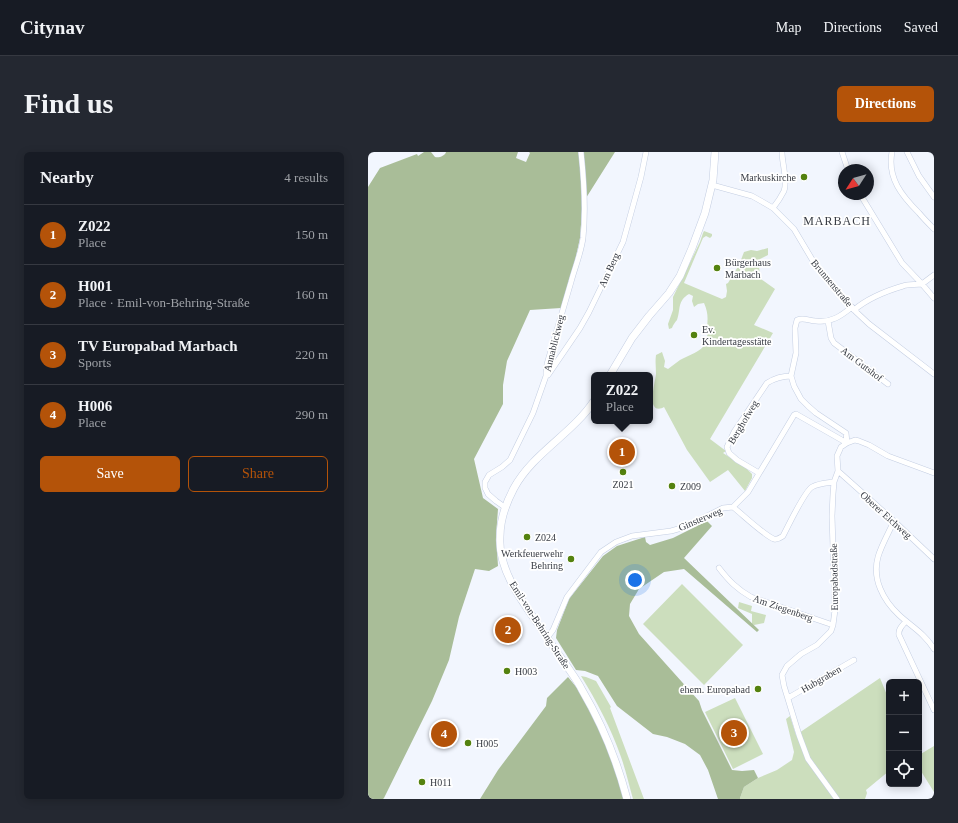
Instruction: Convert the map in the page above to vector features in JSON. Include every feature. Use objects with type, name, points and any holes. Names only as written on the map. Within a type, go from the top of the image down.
[{"type":"main road","points":[[612,372],[632,338],[649,316],[670,293],[680,276],[700,227],[712,185],[715,152]]},
{"type":"main road","name":"Emil-von-Behring-Straße","points":[[591,405],[579,420],[520,478],[506,508],[500,538],[502,556],[508,576],[514,588],[582,689],[598,719],[616,762],[627,799]]},
{"type":"street","name":"Annablickweg","points":[[506,508],[488,494],[485,488],[485,482],[489,475],[510,460],[533,412],[546,376],[547,364],[583,239],[585,210],[581,152]]},
{"type":"street","name":"Am Berg","points":[[546,376],[580,328],[623,242],[642,177],[646,152]]},
{"type":"street","points":[[773,208],[784,191],[782,152]]},
{"type":"street","points":[[842,152],[846,164]]},
{"type":"street","points":[[892,152],[890,164],[898,189],[905,199],[934,229]]},
{"type":"street","points":[[907,152],[920,176],[934,197]]},
{"type":"street","name":"Brunnenstraße","points":[[712,185],[752,196],[773,208],[794,229],[816,266],[853,309],[869,324],[934,374]]},
{"type":"street","points":[[864,200],[902,263],[934,298]]},
{"type":"street","points":[[934,275],[922,284],[904,285],[884,292],[832,320],[816,321],[802,318],[797,320],[795,328],[796,353],[791,376],[794,386],[801,399],[816,413],[846,433],[847,443],[855,440],[859,441],[888,456],[934,473]]},
{"type":"street","name":"Am Gutshof","points":[[828,321],[831,338],[834,343],[888,384]]},
{"type":"street","name":"Berghofweg","points":[[759,474],[737,460],[729,453],[727,447],[734,432],[767,383],[772,379],[782,376],[791,376]]},
{"type":"street","name":"Ginsterweg","points":[[547,638],[554,630],[567,597],[601,552],[616,542],[632,536],[671,531],[685,527],[723,508],[734,507],[748,492],[794,415],[796,414],[847,443]]},
{"type":"street","name":"Europabadstraße","points":[[837,799],[808,759],[790,706],[782,675],[787,666],[801,654],[817,645],[831,631],[833,625],[835,610],[832,516],[834,482],[838,471],[837,456],[842,447],[847,443]]},
{"type":"street","name":"Oberer Eichweg","points":[[838,471],[934,559]]},
{"type":"street","points":[[734,507],[767,534],[774,539],[777,539],[783,536],[810,488],[820,483],[834,482]]},
{"type":"street","points":[[894,521],[878,555],[876,573],[879,587],[884,597],[899,615],[924,635],[934,649]]},
{"type":"street","name":"Am Ziegenberg","points":[[719,568],[728,580],[750,597],[833,625]]},
{"type":"street","points":[[906,621],[900,628],[899,636],[934,710]]},
{"type":"street","name":"Hubgraben","points":[[788,698],[854,660]]},
{"type":"green space","points":[[424,152],[431,152],[435,157],[440,157],[446,152],[518,152],[516,158],[526,162],[530,153],[529,152],[615,152],[586,198],[582,211],[580,238],[575,261],[561,308],[530,310],[507,361],[503,385],[503,404],[474,459],[483,498],[498,509],[496,536],[498,566],[489,571],[475,569],[459,617],[449,660],[432,701],[384,798],[368,799],[368,187],[380,168],[417,154],[418,156]]},
{"type":"green space","points":[[704,231],[712,234],[712,236],[710,238],[706,236],[703,238],[684,283],[722,299],[726,297],[726,284],[739,265],[744,252],[768,248],[768,255],[760,259],[760,275],[758,277],[775,289],[754,325],[773,333],[710,439],[726,451],[723,453],[746,468],[752,474],[752,478],[745,491],[728,470],[710,482],[687,450],[664,407],[657,409],[653,403],[656,355],[662,352],[665,361],[664,367],[668,369],[680,360],[701,349],[707,341],[708,318],[704,303],[698,304],[694,307],[692,301],[693,296],[689,294],[681,302],[677,320],[672,328],[669,329],[668,324],[673,310],[673,297]]},
{"type":"green space","points":[[707,521],[712,526],[684,558],[759,630],[757,632],[684,569],[664,572],[639,589],[630,604],[629,616],[639,634],[699,701],[732,770],[754,770],[758,778],[744,787],[740,799],[718,799],[708,770],[700,755],[685,744],[667,737],[653,734],[617,706],[598,676],[585,671],[576,670],[556,638],[557,630],[569,599],[603,556],[617,546],[645,537],[646,542],[650,545],[673,538]]},
{"type":"green space","points":[[682,584],[743,645],[704,685],[643,624]]},
{"type":"green space","points":[[739,602],[752,606],[751,611],[766,615],[764,623],[752,624],[752,614],[738,608]]},
{"type":"green space","points":[[581,676],[596,681],[611,707],[610,708],[644,799],[633,799],[623,762],[613,736],[598,705]]},
{"type":"green space","points":[[568,677],[577,688],[607,743],[625,799],[480,799],[498,770],[546,706],[547,698]]},
{"type":"green space","points":[[880,678],[886,693],[886,773],[866,790],[867,793],[865,799],[740,799],[744,787],[758,778],[777,770],[792,760],[794,752],[786,719],[790,716],[796,735]]},
{"type":"green space","points":[[735,698],[763,754],[733,769],[705,712]]},
{"type":"green space","points":[[934,746],[934,792],[922,773],[922,753]]},
{"type":"place","name":"Markuskirche","points":[[804,177]]},
{"type":"place","name":"Bürgerhaus Marbach","points":[[717,268]]},
{"type":"place","name":"Ev. Kindertagesstätte","points":[[694,335]]},
{"type":"place","name":"Z022","points":[[622,452]]},
{"type":"place","name":"Z021","points":[[623,472]]},
{"type":"place","name":"Z009","points":[[672,486]]},
{"type":"place","name":"Z024","points":[[527,537]]},
{"type":"place","name":"Werkfeuerwehr Behring","points":[[571,559]]},
{"type":"place","name":"H001","points":[[508,630]]},
{"type":"place","name":"H003","points":[[507,671]]},
{"type":"place","name":"ehem. Europabad","points":[[758,689]]},
{"type":"place","name":"TV Europabad Marbach","points":[[734,733]]},
{"type":"place","name":"H006","points":[[444,734]]},
{"type":"place","name":"H005","points":[[468,743]]},
{"type":"place","name":"H011","points":[[422,782]]},
{"type":"district","name":"MARBACH","points":[[837,221]]}]
